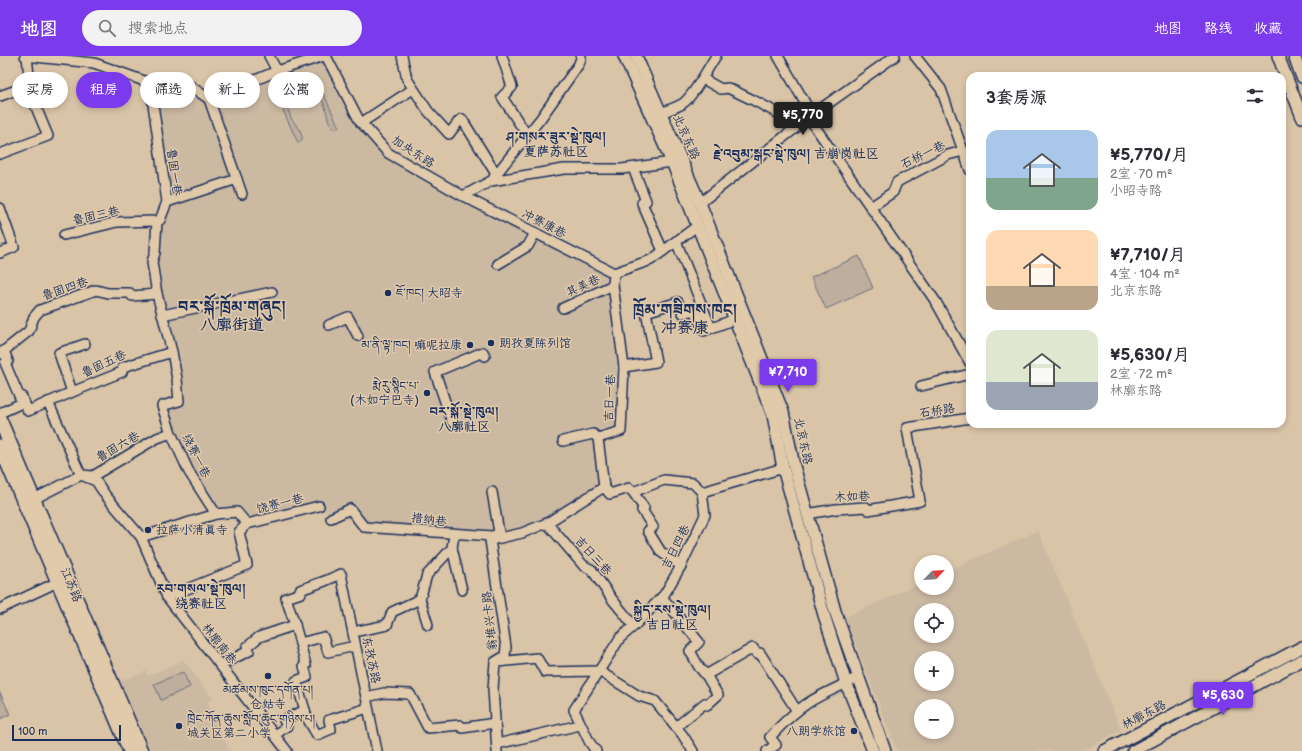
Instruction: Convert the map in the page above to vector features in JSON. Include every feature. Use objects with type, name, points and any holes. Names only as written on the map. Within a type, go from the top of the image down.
[{"type":"highway","name":"江苏路","points":[[0,420],[34,499],[63,580],[130,751]]},
{"type":"highway","name":"江苏路","points":[[0,446],[141,751]]},
{"type":"main road","name":"北京东路","points":[[624,56],[672,162],[773,415],[783,468],[824,615],[846,684],[873,751]]},
{"type":"main road","name":"北京东路","points":[[636,56],[700,203],[783,412],[794,466],[835,612],[885,751]]},
{"type":"main road","points":[[1278,56],[1284,72]]},
{"type":"main road","points":[[1294,56],[1302,77]]},
{"type":"main road","points":[[1286,76],[1302,117]]},
{"type":"main road","name":"林廓东路","points":[[1104,751],[1302,647]]},
{"type":"main road","points":[[1133,751],[1302,660]]},
{"type":"street","points":[[28,72],[26,56],[94,63],[140,79]]},
{"type":"street","points":[[270,56],[277,71]]},
{"type":"street","points":[[260,78],[325,56]]},
{"type":"street","name":"加央东路","points":[[325,56],[359,120],[388,153],[463,196]]},
{"type":"street","points":[[402,56],[407,79],[428,111],[449,134],[462,119],[494,178]]},
{"type":"street","points":[[502,56],[512,87],[502,97],[528,135]]},
{"type":"street","points":[[463,196],[494,178],[541,118],[579,64],[581,56]]},
{"type":"street","points":[[661,113],[683,104],[703,79],[716,56]]},
{"type":"street","points":[[778,56],[811,116],[870,207],[936,302],[966,356]]},
{"type":"street","points":[[700,203],[811,116],[896,56]]},
{"type":"street","name":"石桥一巷","points":[[870,207],[893,192],[897,182],[948,155],[963,151],[941,89],[915,56]]},
{"type":"street","points":[[703,79],[722,89],[728,88],[800,125]]},
{"type":"street","points":[[361,123],[413,88]]},
{"type":"street","points":[[0,95],[12,91]]},
{"type":"street","points":[[0,154],[48,136],[36,108]]},
{"type":"street","name":"鲁固一巷","points":[[154,108],[167,202],[160,220],[157,221],[155,253],[152,262],[157,294],[178,379],[179,401],[162,406]]},
{"type":"street","points":[[212,108],[242,194]]},
{"type":"street","points":[[963,151],[966,159]]},
{"type":"street","points":[[494,178],[564,169],[633,168],[672,162]]},
{"type":"street","points":[[633,168],[646,201],[642,203],[663,251]]},
{"type":"street","points":[[167,202],[237,179]]},
{"type":"street","name":"冲赛康巷","points":[[463,196],[614,273]]},
{"type":"street","points":[[0,208],[14,247],[0,253]]},
{"type":"street","name":"鲁固三巷","points":[[64,235],[117,222],[157,221]]},
{"type":"street","points":[[614,273],[651,260],[697,226]]},
{"type":"street","points":[[498,264],[528,246],[535,233]]},
{"type":"street","points":[[676,241],[711,328]]},
{"type":"street","name":"吉日一巷","points":[[604,487],[598,438],[621,431],[624,367],[613,286],[614,273]]},
{"type":"street","name":"其美巷","points":[[563,308],[613,286]]},
{"type":"street","name":"鲁固四巷","points":[[2,352],[29,331],[34,317],[40,310],[96,290],[108,293],[130,293],[132,296],[157,294]]},
{"type":"street","points":[[162,315],[272,292]]},
{"type":"street","points":[[624,367],[656,362],[646,312],[678,302],[682,313],[694,310],[704,331],[734,319]]},
{"type":"street","points":[[329,325],[348,317],[358,336]]},
{"type":"street","points":[[72,392],[59,353],[85,344]]},
{"type":"street","points":[[0,414],[24,402],[22,397],[20,398],[5,363],[8,361],[2,352]]},
{"type":"street","name":"鲁固五巷","points":[[24,402],[28,411],[122,372],[123,367],[172,352]]},
{"type":"street","points":[[452,422],[435,372],[483,352],[485,356]]},
{"type":"street","points":[[921,386],[966,375]]},
{"type":"street","points":[[48,402],[81,475]]},
{"type":"street","name":"绕赛一巷","points":[[162,406],[171,433],[190,472],[216,514]]},
{"type":"street","name":"石桥路","points":[[907,428],[966,419]]},
{"type":"street","name":"木如巷","points":[[807,514],[836,509],[866,507],[868,510],[920,501],[907,428]]},
{"type":"street","name":"鲁固六巷","points":[[34,499],[81,475],[93,476],[156,438],[171,433]]},
{"type":"street","points":[[563,441],[593,434],[598,438]]},
{"type":"street","points":[[633,492],[664,480],[693,483],[702,492],[783,468]]},
{"type":"street","name":"林廓南巷","points":[[81,475],[96,481],[106,496],[141,537],[167,597],[222,664],[287,751]]},
{"type":"street","points":[[331,518],[350,509],[364,527],[499,536],[522,533],[547,523],[604,487],[610,494],[629,488],[644,508],[642,510],[654,527],[648,531],[661,552],[681,566]]},
{"type":"street","points":[[492,492],[499,536]]},
{"type":"street","name":"吉日四巷","points":[[580,725],[574,710],[620,638],[662,597],[681,566],[705,515],[702,492]]},
{"type":"street","name":"饶赛一巷","points":[[246,524],[319,506]]},
{"type":"street","points":[[141,537],[216,514],[237,512],[246,524],[239,532],[247,565],[167,597]]},
{"type":"street","name":"吉日三巷","points":[[547,523],[584,565],[592,570],[612,599],[634,626]]},
{"type":"street","name":"措纳巷","points":[[364,525],[490,540]]},
{"type":"street","points":[[454,535],[452,548],[462,590]]},
{"type":"street","points":[[490,540],[499,536]]},
{"type":"street","name":"翁堆兴卡路","points":[[490,540],[506,647],[505,656],[495,662],[493,688],[497,748]]},
{"type":"street","points":[[428,625],[420,599],[428,575],[452,548]]},
{"type":"street","name":"东孜苏路","points":[[295,625],[286,598],[301,593],[300,590],[325,582],[341,574],[377,751]]},
{"type":"street","points":[[0,609],[63,580]]},
{"type":"street","points":[[662,597],[699,642],[690,651],[718,695],[707,705],[705,703],[676,727]]},
{"type":"street","points":[[353,632],[387,625],[392,612],[420,599]]},
{"type":"street","points":[[222,664],[249,651],[247,647],[259,637],[295,625],[306,665],[304,666],[307,677],[296,681],[307,718],[317,734],[331,729],[329,720],[368,708]]},
{"type":"street","points":[[300,644],[323,637],[328,652],[355,646]]},
{"type":"street","points":[[706,675],[753,648],[757,654],[760,653],[797,711]]},
{"type":"street","points":[[222,664],[240,656]]},
{"type":"street","points":[[495,662],[537,658],[545,672],[599,671],[639,696],[655,701],[693,751]]},
{"type":"street","points":[[768,751],[776,745],[770,736],[797,711],[809,702],[858,677]]},
{"type":"street","points":[[366,697],[384,694],[410,694],[428,728],[460,724],[462,728],[495,723]]},
{"type":"street","points":[[275,735],[287,726],[284,720],[305,710]]},
{"type":"street","points":[[497,748],[580,725],[596,751]]},
{"type":"shaded area","points":[[324,56],[359,120],[383,147],[610,276],[621,431],[598,438],[604,487],[547,523],[490,540],[367,525],[313,508],[247,524],[237,512],[216,514],[175,443],[162,406],[179,401],[155,285],[157,221],[167,202],[154,108],[196,108],[196,90],[204,96],[204,108],[260,108],[260,80],[268,77],[268,108],[324,108],[324,72],[281,72]]},
{"type":"shaded area","points":[[324,95],[339,127],[336,129],[330,124],[325,107]]},
{"type":"shaded area","points":[[282,108],[288,108],[291,118],[299,128],[302,141],[298,143]]},
{"type":"shaded area","points":[[859,256],[873,288],[826,309],[811,277]]},
{"type":"shaded area","points":[[1038,531],[1121,730],[1082,751],[897,751],[845,617],[914,586],[914,595],[954,595],[954,568]]},
{"type":"shaded area","name":"ཁྲེང་ཀོན་ཆུས་སློབ་ཆུང་གཉིས་པ། 城关区第二小学","points":[[183,660],[213,699],[207,702],[230,751],[150,751],[121,681],[146,671],[148,676]]},
{"type":"shaded area","points":[[183,672],[190,687],[161,700],[154,684]]},
{"type":"shaded area","points":[[0,693],[10,714],[0,719]]},
{"type":"place","name":"ཇོ་ཁང། 大昭寺","points":[[388,293]]},
{"type":"place","name":"朗孜夏陈列馆","points":[[491,343]]},
{"type":"place","name":"མ་ནི་ལྟ་ཁང། 嘛呢拉康","points":[[470,345]]},
{"type":"place","name":"རྨེ་རུ་སྙིང་པ་ (木如宁巴寺)","points":[[427,393]]},
{"type":"place","name":"拉萨小清真寺","points":[[148,530]]},
{"type":"place","name":"མཚམས་ཁུང་དགོན་པ། 仓姑寺","points":[[268,676]]},
{"type":"place","name":"ཁྲེང་ཀོན་ཆུས་སློབ་ཆུང་གཉིས་པ། 城关区第二小学","points":[[179,726]]},
{"type":"place","name":"八朗学旅馆","points":[[854,731]]},
{"type":"district","name":"ཤ་གསར་ཟུར་སྡེ་ཁུལ། 夏萨苏社区","points":[[556,144]]},
{"type":"district","name":"རྗེ་འབུམ་སྒང་སྡེ་ཁུལ། 吉崩岗社区","points":[[796,154]]},
{"type":"district","name":"བར་སྐོ་ཁྲོམ་གཞུང། 八廓街道","points":[[232,316]]},
{"type":"district","name":"ཁྲོམ་གཟིགས་ཁང། 冲赛康","points":[[685,319]]},
{"type":"district","name":"བར་སྐོ་སྡེ་ཁུལ། 八廓社区","points":[[464,420]]},
{"type":"district","name":"རབ་གསལ་སྡེ་ཁུལ། 绕赛社区","points":[[201,596]]},
{"type":"district","name":"སྐྱིད་རས་སྡེ་ཁུལ། 吉日社区","points":[[672,618]]}]
